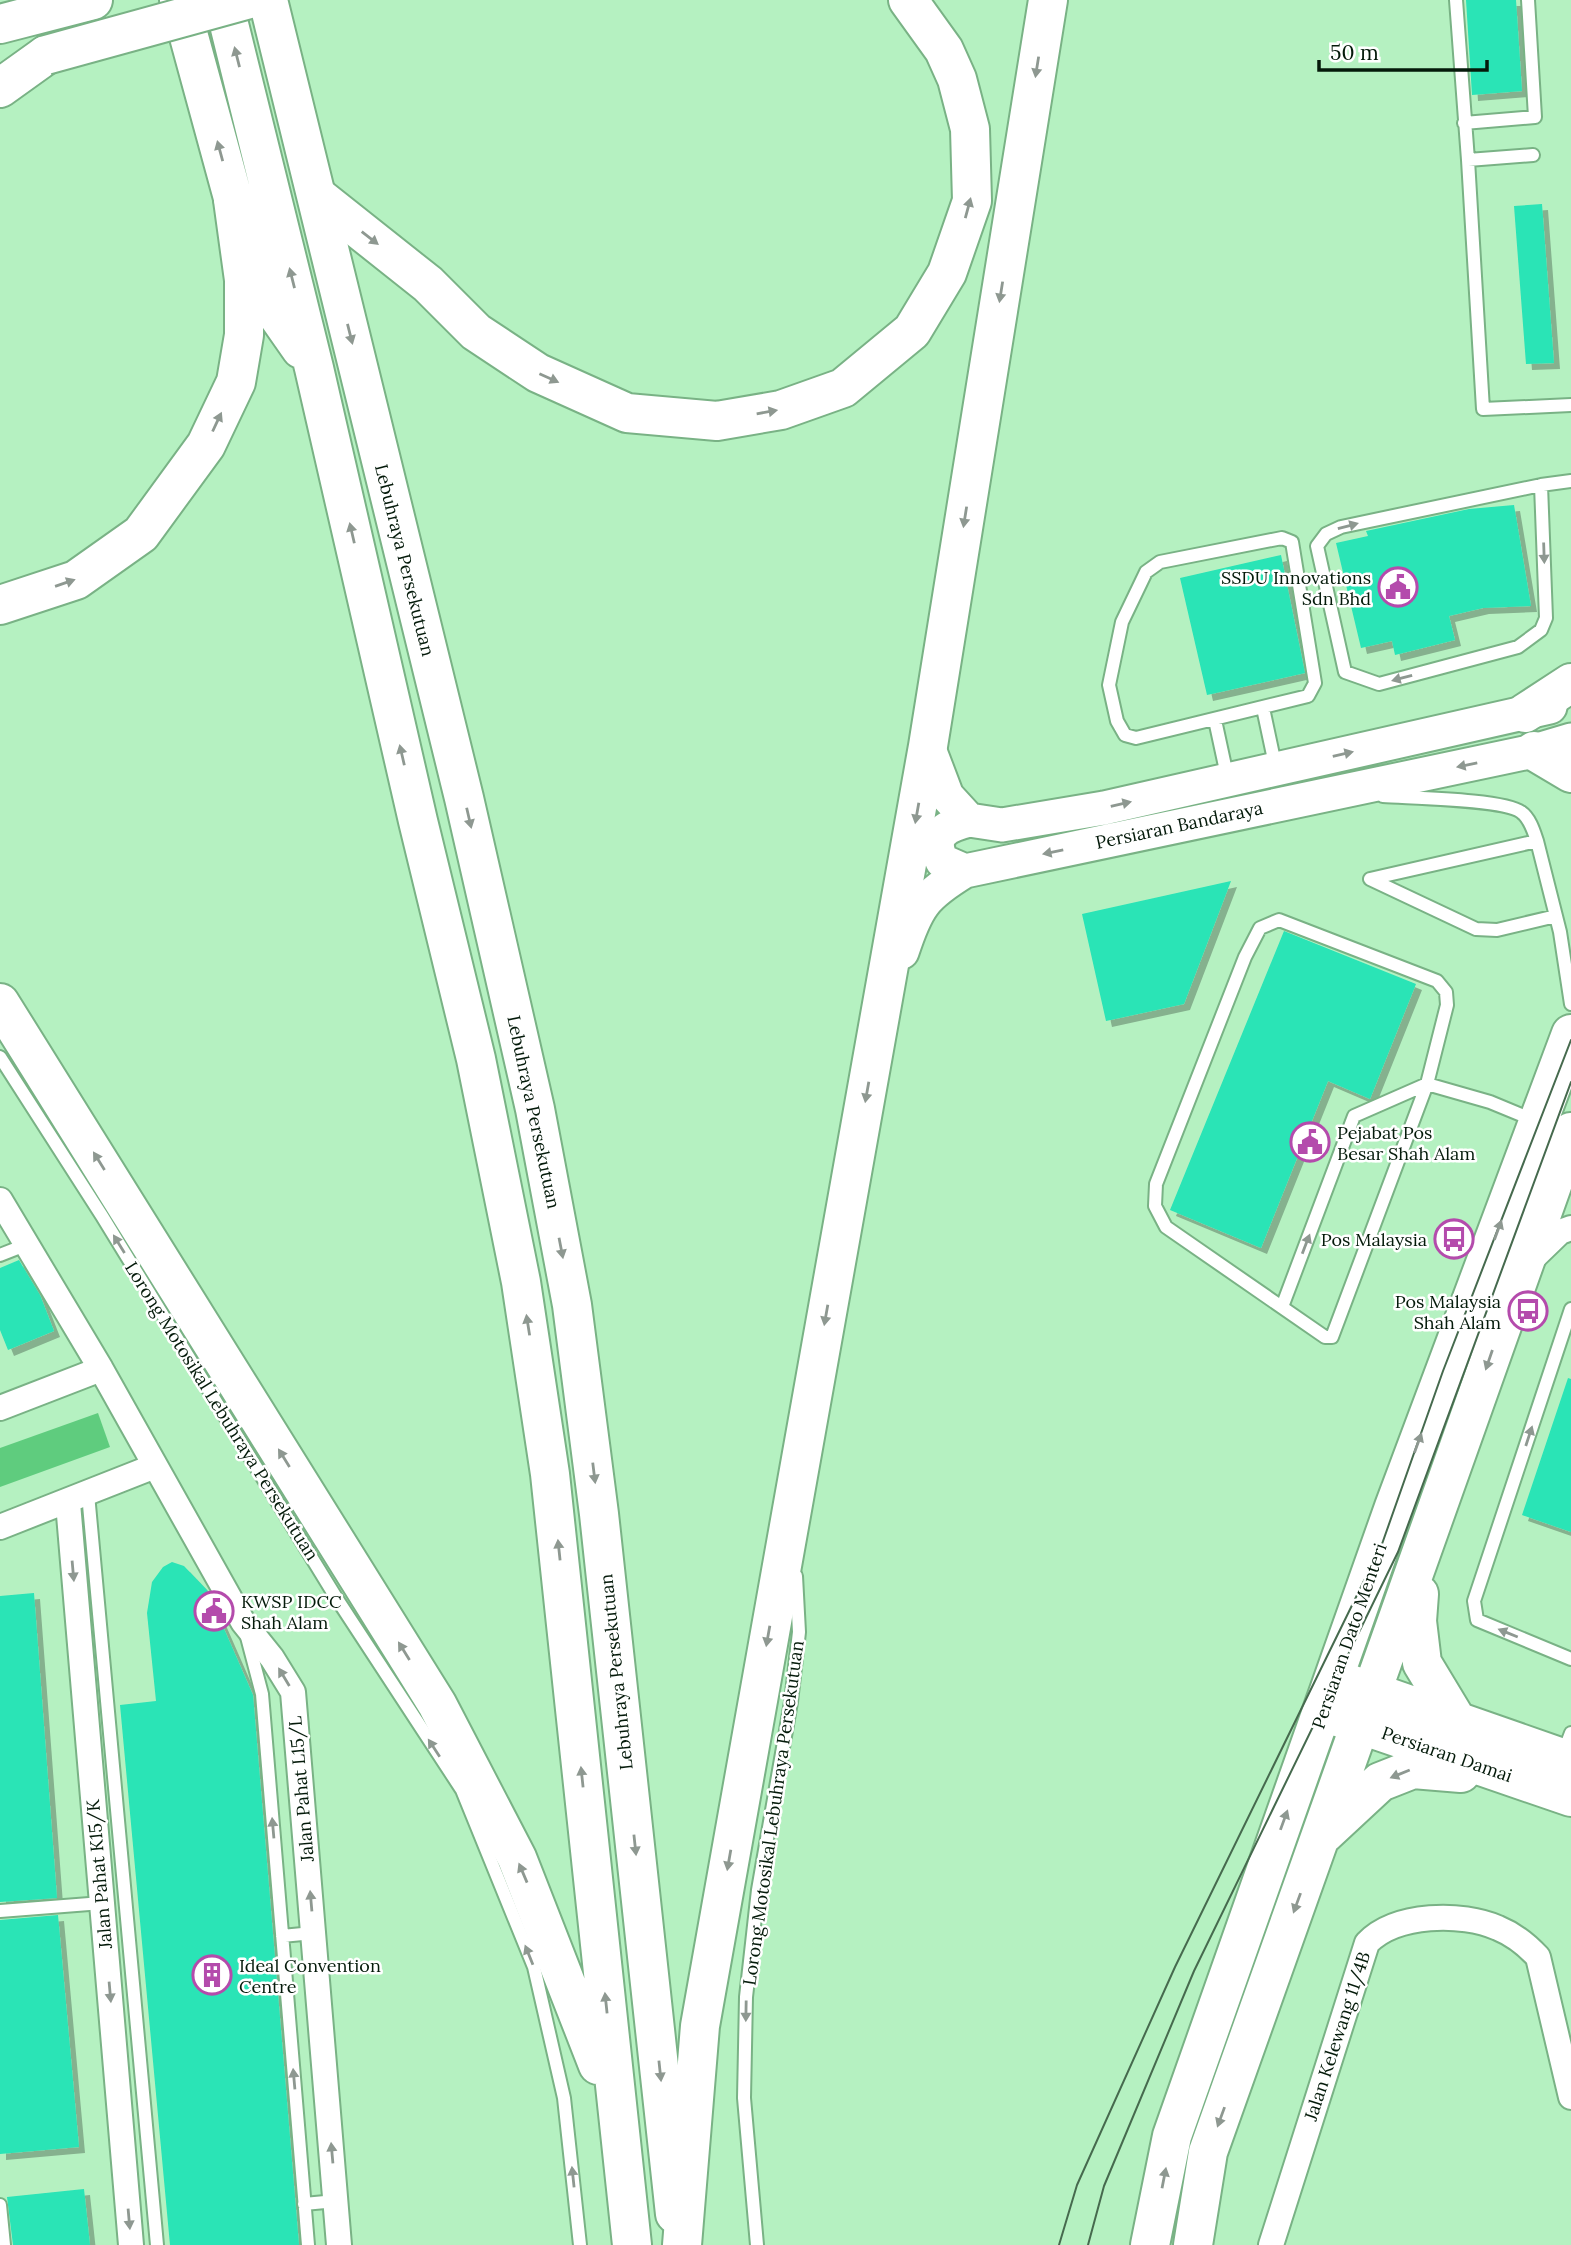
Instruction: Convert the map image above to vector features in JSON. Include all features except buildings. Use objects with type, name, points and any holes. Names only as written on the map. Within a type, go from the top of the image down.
[{"type":"main road","points":[[0,24],[93,0]]},
{"type":"main road","points":[[179,0],[257,286],[314,368]]},
{"type":"main road","points":[[223,0],[314,368],[414,808],[476,1059],[521,1282],[551,1474],[632,2245]]},
{"type":"main road","points":[[0,64],[46,55],[246,0]]},
{"type":"main road","name":"Lebuhraya Persekutuan","points":[[268,0],[467,811],[535,1108],[572,1305],[599,1514],[680,2245]]},
{"type":"main road","points":[[317,196],[428,284],[476,332],[538,373],[627,413],[717,421],[781,410],[843,387],[912,331],[947,273],[972,201],[970,129],[957,79],[944,50],[908,0]]},
{"type":"main road","points":[[680,2245],[701,2026],[791,1506],[928,746],[1048,0]]},
{"type":"main road","points":[[0,88],[46,55]]},
{"type":"main road","points":[[0,605],[76,579],[141,534],[206,445],[236,383],[244,335],[244,280],[233,201]]},
{"type":"main road","points":[[1525,713],[1571,683]]},
{"type":"main road","name":"Persiaran Bandaraya","points":[[969,820],[1002,825],[1104,808],[1571,701]]},
{"type":"main road","name":"Persiaran Bandaraya","points":[[880,1024],[914,915],[934,890],[965,870],[1534,751],[1571,740]]},
{"type":"main road","points":[[928,746],[947,796],[969,820],[946,827],[938,834],[937,843],[942,861],[965,870]]},
{"type":"main road","points":[[1534,751],[1571,773]]},
{"type":"main road","points":[[0,1003],[437,1704],[517,1858],[564,1970],[619,2120]]},
{"type":"main road","name":"Persiaran Dato Menteri","points":[[1193,2245],[1208,2152],[1422,1557],[1521,1269],[1560,1145],[1571,1034]]},
{"type":"main road","name":"Persiaran Dato Menteri","points":[[1150,2245],[1172,2136],[1394,1507],[1560,1145]]},
{"type":"main road","points":[[1422,1557],[1417,1620],[1422,1663],[1457,1721]]},
{"type":"main road","name":"Persiaran Damai","points":[[1329,1695],[1368,1709],[1516,1777],[1571,1797]]},
{"type":"main road","name":"Persiaran Damai","points":[[1368,1709],[1457,1721],[1568,1751]]},
{"type":"main road","points":[[1319,1838],[1380,1782],[1413,1769],[1516,1777]]},
{"type":"street","name":"Jalan Pahat L15/L","points":[[0,1200],[101,1369],[243,1622],[272,1658],[293,1692],[339,2245]]},
{"type":"street","points":[[1521,1269],[1560,1232],[1571,1228]]},
{"type":"street","points":[[0,1408],[101,1369]]},
{"type":"street","points":[[0,1527],[155,1466]]},
{"type":"street","name":"Jalan Pahat K15/K","points":[[78,1498],[102,1903],[131,2245]]},
{"type":"street","name":"Jalan Kelewang 11/4B","points":[[1271,2245],[1367,1943],[1391,1927],[1441,1919],[1468,1919],[1497,1927],[1522,1940],[1538,1957],[1571,2097]]},
{"type":"lane","points":[[1456,0],[1483,410],[1571,404]]},
{"type":"lane","points":[[1464,123],[1535,117],[1528,0]]},
{"type":"lane","points":[[1468,160],[1533,155]]},
{"type":"lane","points":[[1541,485],[1546,618],[1541,631],[1518,647],[1379,684],[1345,672],[1317,546],[1326,534],[1341,527],[1541,485],[1571,481]]},
{"type":"lane","points":[[1282,538],[1292,541],[1315,683],[1308,696],[1214,720],[1136,738],[1125,735],[1117,721],[1109,685],[1122,622],[1146,572],[1160,562],[1282,538]]},
{"type":"lane","points":[[1264,708],[1276,770]]},
{"type":"lane","points":[[1214,720],[1228,780]]},
{"type":"lane","points":[[1338,792],[1501,806],[1522,812],[1537,841],[1556,916],[1571,1004]]},
{"type":"lane","points":[[1537,841],[1370,879],[1476,929],[1497,930],[1556,916]]},
{"type":"lane","points":[[1279,920],[1290,922],[1437,981],[1446,992],[1447,1005],[1427,1084],[1332,1338],[1325,1337],[1166,1227],[1158,1217],[1154,1194],[1245,957],[1260,928],[1279,920]]},
{"type":"lane","name":"Lorong Motosikal Lebuhraya Persekutuan","points":[[0,1057],[337,1599],[462,1790],[534,1967],[564,2098],[580,2245]]},
{"type":"lane","points":[[1282,1307],[1354,1116],[1427,1084],[1490,1102],[1560,1145]]},
{"type":"lane","points":[[0,1255],[28,1244]]},
{"type":"lane","points":[[1571,1309],[1474,1601],[1477,1620],[1571,1659]]},
{"type":"lane","points":[[78,1498],[157,2245]]},
{"type":"lane","name":"Lorong Motosikal Lebuhraya Persekutuan","points":[[757,2245],[744,2098],[746,1997],[758,1890],[792,1702],[799,1632],[791,1506]]},
{"type":"lane","points":[[243,1622],[262,1694],[308,2245]]},
{"type":"lane","points":[[0,1911],[102,1903]]},
{"type":"lane","points":[[282,1936],[313,1934]]},
{"type":"lane","points":[[304,2204],[336,2202]]},
{"type":"lane","points":[[0,2205],[4,2245]]},
{"type":"green space","points":[[98,1413],[110,1447],[0,1487],[0,1448]]},
{"type":"tram line","points":[[1059,2245],[1077,2185],[1175,1967],[1382,1544],[1443,1371],[1571,1040]]},
{"type":"tram line","points":[[1088,2245],[1104,2186],[1194,1971],[1398,1552],[1571,1082]]},
{"type":"place","name":"SSDU Innovations Sdn Bhd","points":[[1398,587]]},
{"type":"place","name":"Pejabat Pos Besar Shah Alam","points":[[1310,1142]]},
{"type":"place","name":"Pos Malaysia","points":[[1454,1239]]},
{"type":"place","name":"Pos Malaysia Shah Alam","points":[[1528,1311]]},
{"type":"place","name":"KWSP IDCC Shah Alam","points":[[214,1611]]},
{"type":"place","name":"Ideal Convention Centre","points":[[212,1975]]}]
